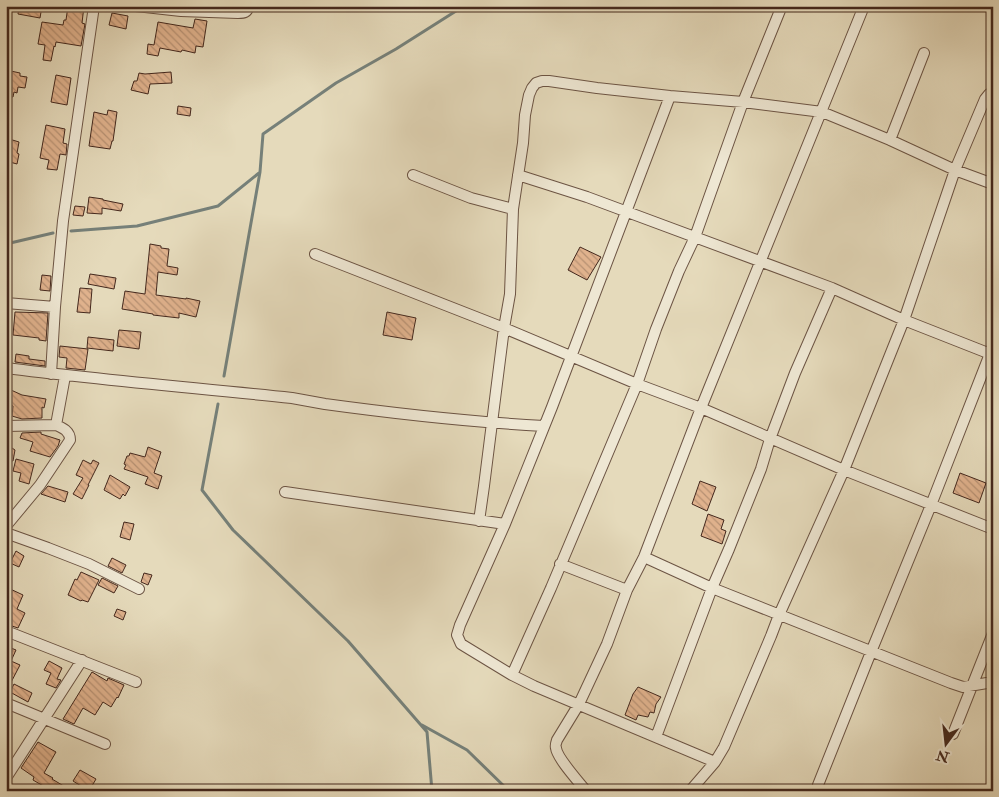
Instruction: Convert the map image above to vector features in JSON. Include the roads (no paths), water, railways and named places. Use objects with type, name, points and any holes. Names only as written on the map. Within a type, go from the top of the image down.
[{"type":"street","points":[[51,374],[55,307],[64,221],[94,6]]},
{"type":"street","points":[[136,6],[181,11],[238,13],[244,13],[248,10],[249,6]]},
{"type":"street","points":[[586,791],[557,752],[555,747],[557,740],[579,704],[607,644],[627,590],[644,557],[701,408],[864,6]]},
{"type":"street","points":[[512,675],[637,384],[656,329],[695,237],[743,102],[781,8]]},
{"type":"street","points":[[890,140],[924,53]]},
{"type":"street","points":[[479,520],[510,294],[513,209],[523,143],[525,115],[529,95],[536,83],[549,81],[822,112],[890,140],[955,170],[993,184]]},
{"type":"street","points":[[690,791],[715,762],[728,740],[779,615],[844,470],[904,320],[955,170],[985,100],[993,92]]},
{"type":"street","points":[[670,96],[552,407],[505,524],[460,625],[458,635],[461,644],[512,675],[715,762]]},
{"type":"street","points":[[413,175],[471,198],[513,209]]},
{"type":"street","points":[[518,175],[587,197],[832,288],[904,320],[992,352],[818,785]]},
{"type":"street","points":[[315,254],[504,328],[637,384],[701,408],[844,470],[993,529]]},
{"type":"street","points":[[656,737],[712,588],[761,469],[770,439],[795,373],[832,288]]},
{"type":"street","points":[[6,303],[55,307]]},
{"type":"street","points":[[6,368],[65,376],[301,399],[324,404],[492,423],[544,426]]},
{"type":"street","points":[[56,426],[65,376]]},
{"type":"street","points":[[6,426],[56,426],[64,428],[70,440],[40,486],[6,526]]},
{"type":"street","points":[[285,492],[505,524]]},
{"type":"street","points":[[6,533],[89,564],[139,590]]},
{"type":"street","points":[[644,557],[712,588],[951,683],[963,687],[993,682]]},
{"type":"street","points":[[560,564],[627,590]]},
{"type":"street","points":[[6,630],[136,682]]},
{"type":"street","points":[[953,734],[993,633]]},
{"type":"street","points":[[6,778],[82,660]]},
{"type":"street","points":[[6,703],[105,744]]},
{"type":"waterway","points":[[224,376],[260,172],[263,134],[336,83],[396,49],[456,11],[460,6]]},
{"type":"waterway","points":[[71,231],[137,226],[218,206],[259,173]]},
{"type":"waterway","points":[[6,244],[53,233]]},
{"type":"waterway","points":[[218,404],[202,490],[233,530],[348,641],[427,732],[432,791]]},
{"type":"waterway","points":[[422,725],[467,750],[509,791]]}]
